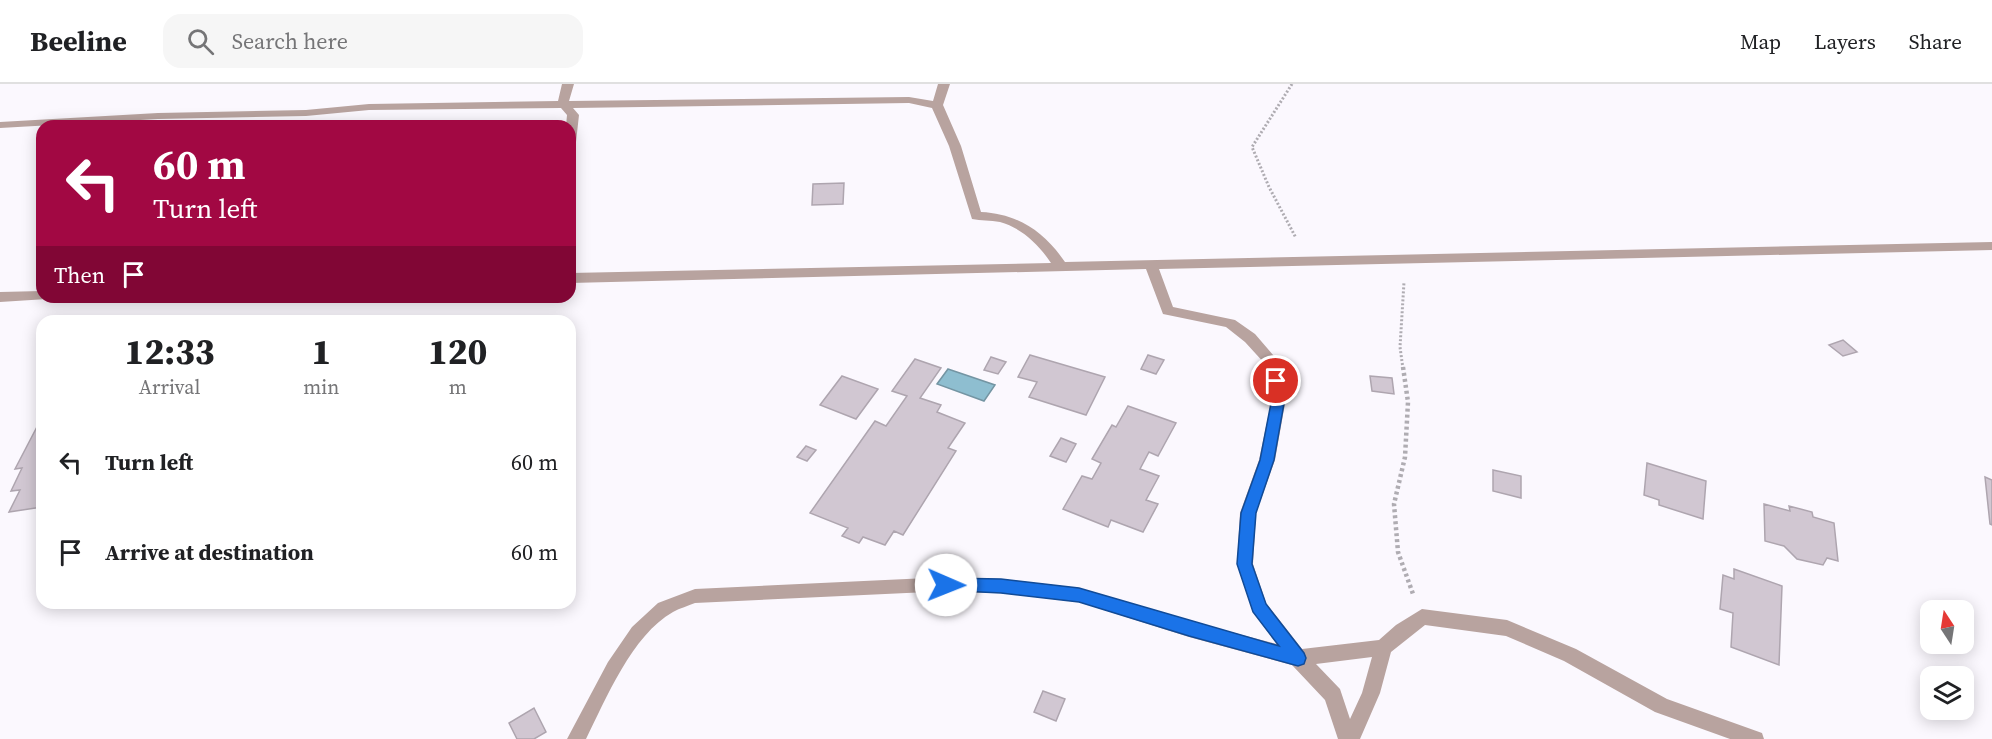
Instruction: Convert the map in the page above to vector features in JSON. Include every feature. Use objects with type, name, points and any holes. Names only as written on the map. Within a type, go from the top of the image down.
[{"type":"street","points":[[563,104],[568,84]]},
{"type":"street","points":[[944,84],[937,105],[954,146],[976,216],[996,215],[1030,230],[1049,248],[1061,267]]},
{"type":"street","points":[[88,120],[306,113],[369,107],[909,100],[937,105]]},
{"type":"street","points":[[563,104],[573,115],[572,120]]},
{"type":"street","points":[[0,125],[36,123]]},
{"type":"street","points":[[576,278],[1992,246]]},
{"type":"street","points":[[1151,265],[1168,311],[1230,323],[1250,338],[1273,363],[1279,398],[1267,460],[1248,513],[1245,564],[1259,607],[1298,658],[1333,695],[1347,739]]},
{"type":"street","points":[[0,297],[36,296]]},
{"type":"street","points":[[576,739],[617,663],[646,621],[665,607],[695,596],[928,585],[1001,586],[1079,595],[1189,629],[1298,658],[1383,648]]},
{"type":"street","points":[[1352,739],[1371,693],[1383,648],[1422,617],[1507,628],[1570,655],[1662,706],[1755,739]]},
{"type":"path","points":[[1292,84],[1252,147],[1269,187],[1310,262]]},
{"type":"path","points":[[1402,261],[1404,285],[1400,346],[1408,402],[1405,457],[1394,504],[1398,552],[1422,617]]},
{"type":"water","points":[[948,369],[995,385],[984,401],[937,384]]},
{"type":"building","points":[[844,183],[843,204],[812,205],[813,184]]},
{"type":"building","points":[[1843,340],[1857,352],[1843,356],[1829,345]]},
{"type":"building","points":[[1030,355],[1105,377],[1086,415],[1029,397],[1037,382],[1018,377]]},
{"type":"building","points":[[1148,355],[1164,360],[1156,374],[1141,369]]},
{"type":"building","points":[[991,357],[1006,362],[998,374],[984,370]]},
{"type":"building","points":[[915,359],[941,368],[920,398],[941,405],[937,412],[965,423],[948,448],[956,451],[903,535],[894,531],[885,545],[863,537],[859,543],[842,536],[848,528],[810,513],[875,421],[886,426],[907,396],[892,391]]},
{"type":"building","points":[[842,376],[878,389],[856,419],[820,405]]},
{"type":"building","points":[[1370,376],[1392,378],[1394,394],[1372,391]]},
{"type":"building","points":[[1128,406],[1176,423],[1158,456],[1149,452],[1140,469],[1159,476],[1146,500],[1158,504],[1143,532],[1111,520],[1108,527],[1063,509],[1082,476],[1092,479],[1101,463],[1092,459],[1112,425],[1116,427]]},
{"type":"building","points":[[36,429],[36,508],[9,512],[20,490],[11,491],[22,468],[15,469]]},
{"type":"building","points":[[1061,438],[1076,444],[1066,462],[1050,456]]},
{"type":"building","points":[[806,446],[816,450],[807,461],[797,457]]},
{"type":"building","points":[[1647,463],[1706,481],[1703,519],[1659,505],[1659,500],[1644,495]]},
{"type":"building","points":[[1493,470],[1521,476],[1521,498],[1493,491]]},
{"type":"building","points":[[1985,477],[1992,480],[1992,525],[1990,524]]},
{"type":"building","points":[[1764,504],[1790,511],[1789,506],[1812,512],[1813,517],[1834,523],[1838,561],[1827,558],[1823,565],[1797,559],[1784,546],[1765,541]]},
{"type":"building","points":[[1734,569],[1782,586],[1779,665],[1731,647],[1733,613],[1720,609],[1723,575],[1734,579]]},
{"type":"building","points":[[1043,691],[1065,699],[1056,721],[1034,712]]},
{"type":"building","points":[[534,708],[546,732],[534,739],[517,739],[509,723]]},
{"type":"route","points":[[946,585],[1001,586],[1079,595],[1189,629],[1298,658],[1259,607],[1245,564],[1248,513],[1267,460],[1279,398],[1276,381]]}]
